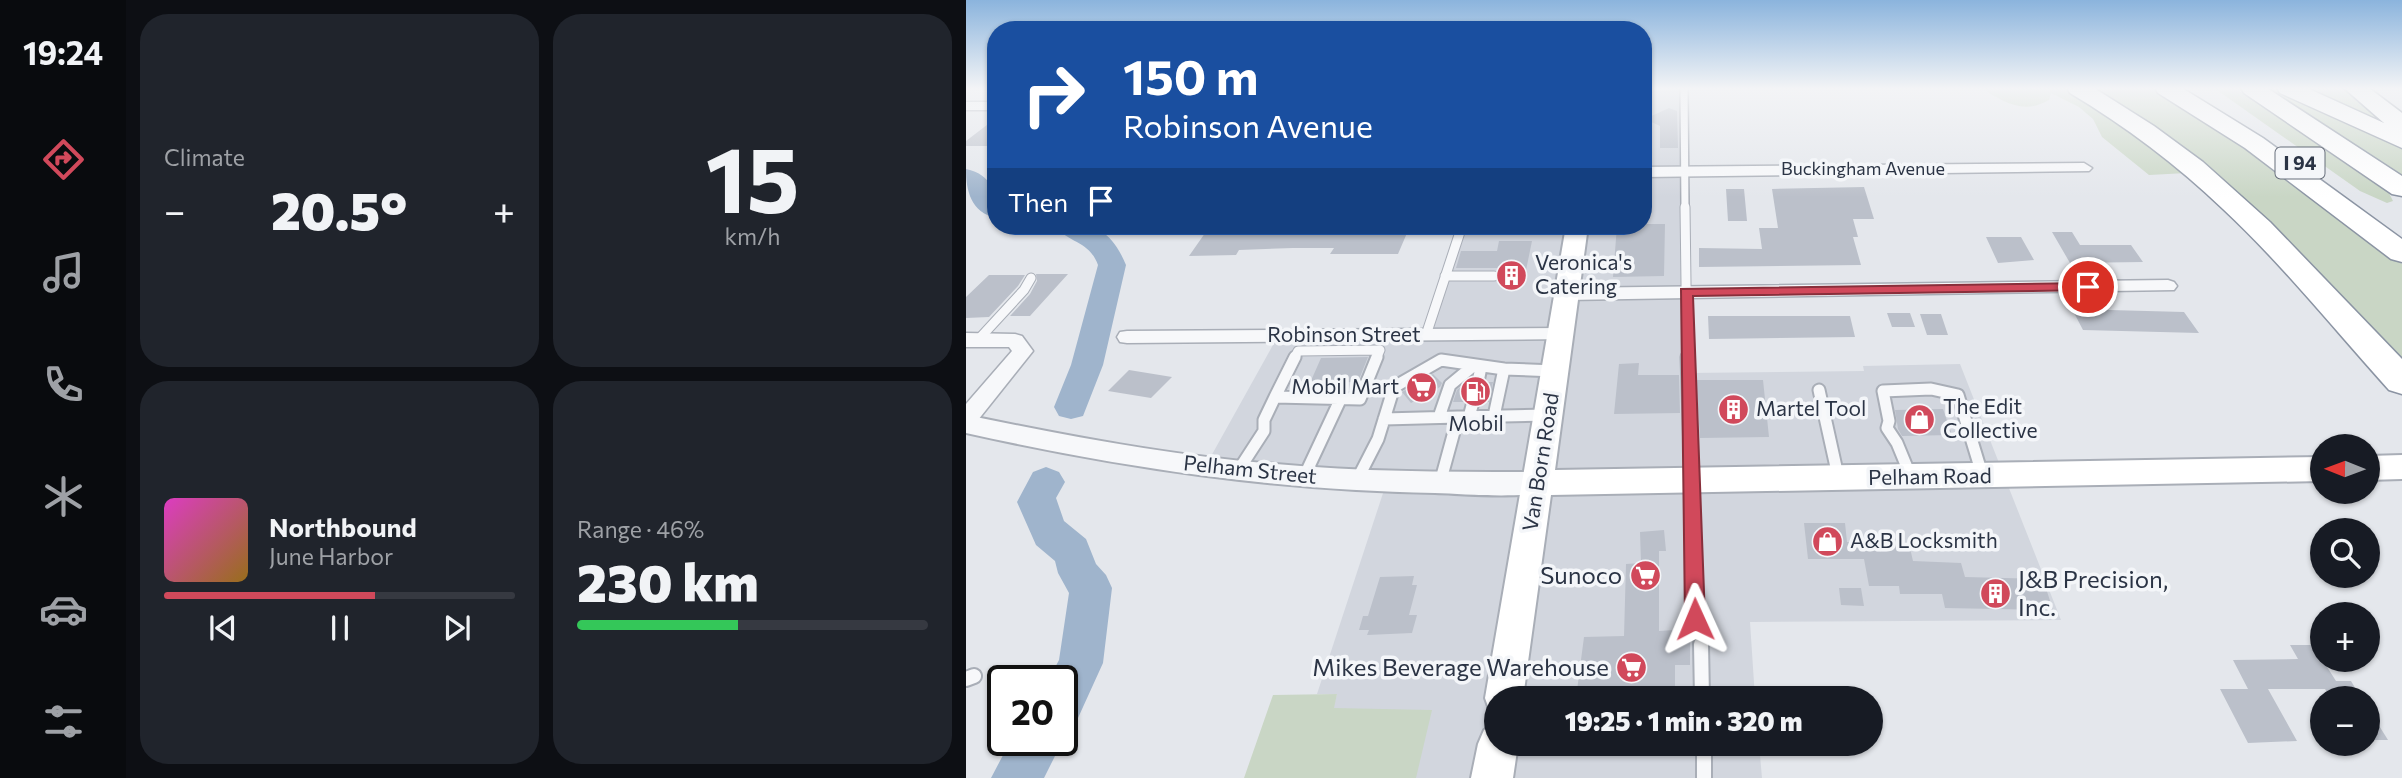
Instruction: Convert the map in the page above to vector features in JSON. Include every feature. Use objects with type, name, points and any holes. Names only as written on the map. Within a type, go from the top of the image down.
[{"type":"highway","points":[[2135,124],[2210,181],[2259,229],[2402,381]]},
{"type":"highway","points":[[2223,124],[2263,150],[2402,253]]},
{"type":"highway","name":"I 94","points":[[2246,124],[2402,239]]},
{"type":"highway","name":"I 94","points":[[2306,124],[2402,188]]},
{"type":"highway","points":[[2368,124],[2402,140]]},
{"type":"main road","name":"Van Born Road","points":[[1506,686],[1576,235]]},
{"type":"main road","points":[[2380,468],[2402,467]]},
{"type":"main road","name":"Pelham Road","points":[[1537,483],[2310,469]]},
{"type":"street","name":"Buckingham Avenue","points":[[1652,172],[2084,168]]},
{"type":"street","points":[[1567,294],[2168,286]]},
{"type":"street","name":"Robinson Street","points":[[1127,337],[1561,334]]},
{"type":"street","points":[[966,421],[1023,351],[1021,345],[1010,340],[972,340]]},
{"type":"street","name":"Pelham Street","points":[[966,421],[1152,460],[1238,471],[1357,480],[1537,483]]},
{"type":"lane","points":[[1684,124],[1695,619]]},
{"type":"lane","points":[[1426,335],[1459,235]]},
{"type":"lane","points":[[1445,276],[1494,276]]},
{"type":"lane","points":[[972,340],[1024,290],[1031,278]]},
{"type":"lane","points":[[1238,471],[1264,431],[1264,420],[1275,397],[1297,352],[1380,350],[1360,398],[1275,397]]},
{"type":"lane","points":[[1357,480],[1378,439],[1394,387],[1441,360],[1504,369],[1555,372]]},
{"type":"lane","points":[[1477,366],[1478,382]]},
{"type":"lane","points":[[1439,417],[1450,385],[1477,366]]},
{"type":"lane","points":[[1494,416],[1504,369]]},
{"type":"lane","points":[[1910,477],[1897,443],[1887,428],[1889,421],[1884,391],[1931,389],[1958,396],[1983,476]]},
{"type":"lane","points":[[1819,390],[1838,478]]},
{"type":"lane","points":[[1304,477],[1341,398]]},
{"type":"lane","points":[[1440,483],[1463,417],[1473,402]]},
{"type":"lane","points":[[1384,419],[1548,415]]},
{"type":"lane","points":[[1701,644],[1702,686]]},
{"type":"lane","points":[[1704,756],[1704,778]]},
{"type":"shaded area","points":[[1652,124],[1684,124],[1687,373],[1864,371],[1863,366],[1960,364],[2061,620],[1750,622],[1754,686],[1484,686],[1484,756],[1760,756],[1762,778],[1415,778],[1333,708],[1337,694],[1317,694],[1387,481],[1205,467],[1278,336],[1426,335],[1459,235],[1652,235]]},
{"type":"green space","points":[[2096,124],[2124,124],[2187,173],[2149,175],[2102,137]]},
{"type":"green space","points":[[2145,124],[2210,124],[2303,188],[2402,264],[2402,368]]},
{"type":"green space","points":[[2265,124],[2288,124],[2389,193],[2393,201],[2387,203],[2360,191]]},
{"type":"green space","points":[[2323,124],[2362,124],[2402,142],[2402,176]]},
{"type":"green space","points":[[2378,124],[2387,124],[2397,133]]},
{"type":"green space","points":[[1337,694],[1334,708],[1432,710],[1416,778],[1244,778],[1273,695]]},
{"type":"building","points":[[1656,124],[1677,124],[1678,148],[1660,148],[1660,126]]},
{"type":"building","points":[[987,125],[987,146],[966,146],[966,141]]},
{"type":"building","points":[[1864,187],[1874,219],[1853,219],[1858,237],[1853,237],[1861,265],[1699,267],[1699,248],[1762,249],[1759,228],[1778,228],[1772,189]]},
{"type":"building","points":[[1726,189],[1744,189],[1747,221],[1728,221]]},
{"type":"building","points":[[1652,224],[1665,224],[1664,276],[1613,277],[1616,235],[1652,235]]},
{"type":"building","points":[[2052,232],[2072,232],[2080,245],[2131,245],[2143,262],[2070,263]]},
{"type":"building","points":[[1204,235],[1406,235],[1398,254],[1330,254],[1334,248],[1293,248],[1239,250],[1236,255],[1189,256]]},
{"type":"building","points":[[1986,237],[2021,237],[2034,260],[1998,263]]},
{"type":"building","points":[[1499,241],[1532,241],[1523,285],[1503,285],[1505,277],[1501,277],[1497,268],[1456,268],[1461,251],[1497,251]]},
{"type":"building","points":[[1036,274],[1068,274],[1030,316],[1010,316],[1030,294],[1037,281]]},
{"type":"building","points":[[989,275],[1025,275],[989,317],[966,318],[966,297]]},
{"type":"building","points":[[2072,309],[2184,312],[2199,333],[2083,330]]},
{"type":"building","points":[[1887,313],[1910,313],[1915,327],[1892,327]]},
{"type":"building","points":[[1920,314],[1941,314],[1948,335],[1927,335]]},
{"type":"building","points":[[1708,316],[1850,316],[1855,337],[1709,339]]},
{"type":"building","points":[[1368,357],[1358,382],[1310,383],[1321,358]]},
{"type":"building","points":[[1639,363],[1638,375],[1679,375],[1680,413],[1614,414],[1619,364]]},
{"type":"building","points":[[1129,370],[1172,377],[1151,398],[1108,391]]},
{"type":"building","name":"Mobil Mart","points":[[1433,374],[1442,383],[1440,387],[1411,403],[1402,392]]},
{"type":"building","name":"Martel Tool","points":[[1696,380],[1763,380],[1769,437],[1700,438]]},
{"type":"building","points":[[1470,382],[1477,390],[1484,388],[1486,382],[1493,382],[1489,402],[1481,402],[1478,396],[1472,394],[1464,402],[1453,402],[1457,390]]},
{"type":"building","name":"The Edit Collective","points":[[1943,409],[1952,435],[1902,436],[1898,429],[1895,410]]},
{"type":"building","points":[[1804,523],[1845,523],[1847,542],[1909,544],[1913,561],[1961,563],[1965,577],[2043,579],[2053,610],[1945,608],[1942,594],[1900,594],[1899,586],[1869,586],[1864,559],[1808,559]]},
{"type":"building","points":[[1664,530],[1666,551],[1659,551],[1659,631],[1690,629],[1690,665],[1675,665],[1675,686],[1578,686],[1584,637],[1624,636],[1626,564],[1641,563],[1640,532]]},
{"type":"building","points":[[1414,576],[1412,585],[1417,585],[1409,615],[1417,615],[1412,633],[1367,635],[1369,630],[1359,630],[1363,616],[1368,616],[1380,577]]},
{"type":"building","points":[[1839,588],[1861,588],[1864,606],[1841,605]]},
{"type":"building","points":[[2290,645],[2310,645],[2310,672],[2330,672],[2336,681],[2351,681],[2354,686],[2268,689],[2297,741],[2248,743],[2220,689],[2248,689],[2233,660],[2298,659]]},
{"type":"building","points":[[2380,727],[2388,740],[2380,740]]},
{"type":"waterway","points":[[966,176],[979,184],[983,199],[987,202]]},
{"type":"waterway","points":[[1071,407],[1087,365],[1112,265],[1105,251],[1087,235]]},
{"type":"waterway","points":[[1046,482],[1037,498],[1039,511],[1053,537],[1072,551],[1078,573],[1091,588],[1078,669]]},
{"type":"waterway","points":[[1016,778],[1029,756]]},
{"type":"place","name":"Veronica's Catering","points":[[1512,275]]},
{"type":"place","name":"Mobil Mart","points":[[1422,387]]},
{"type":"place","name":"Mobil","points":[[1476,392]]},
{"type":"place","name":"Martel Tool","points":[[1733,409]]},
{"type":"place","name":"The Edit Collective","points":[[1920,419]]},
{"type":"place","name":"A&B Locksmith","points":[[1827,541]]},
{"type":"place","name":"Sunoco","points":[[1645,576]]},
{"type":"place","name":"J&B Precision, Inc.","points":[[1995,594]]},
{"type":"place","name":"Mikes Beverage Warehouse","points":[[1632,668]]},
{"type":"route","points":[[1695,619],[1686,292],[2088,287]]}]
